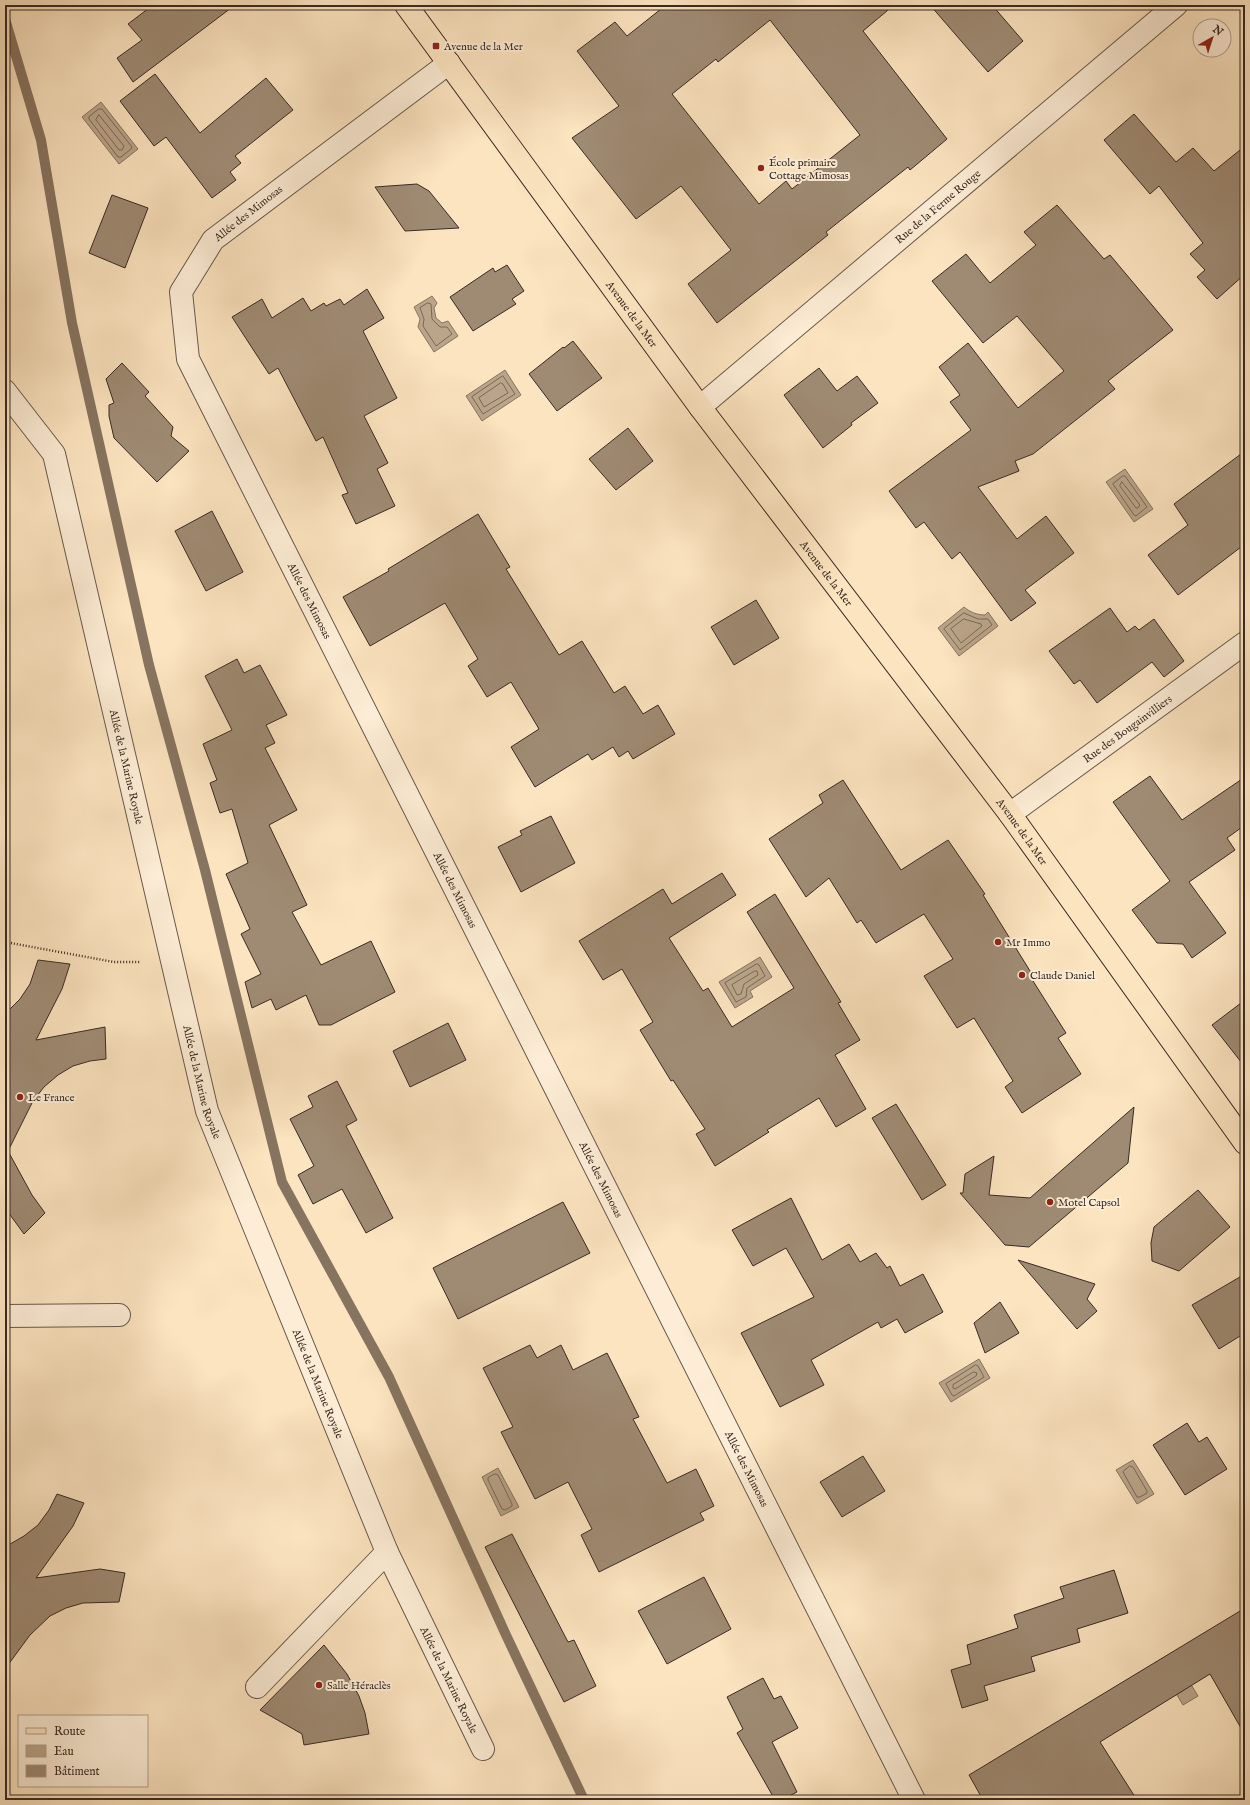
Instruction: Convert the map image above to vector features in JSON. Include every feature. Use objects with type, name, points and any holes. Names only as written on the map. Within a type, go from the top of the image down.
[{"type":"main road","name":"Avenue de la Mer","points":[[406,5],[700,407],[1010,814],[1245,1143]]},
{"type":"street","name":"Rue de la Ferme Rouge","points":[[700,407],[1176,5]]},
{"type":"street","name":"Allée des Mimosas","points":[[449,62],[213,240],[181,292],[188,359],[914,1800]]},
{"type":"street","name":"Allée de la Marine Royale","points":[[5,392],[54,454],[207,1111],[387,1552],[483,1749]]},
{"type":"street","name":"Rue des Bougainvilliers","points":[[1010,814],[1245,643]]},
{"type":"street","points":[[5,1316],[119,1315]]},
{"type":"street","points":[[257,1687],[387,1552]]},
{"type":"path","points":[[5,942],[114,962],[172,961]]},
{"type":"water","points":[[101,102],[138,149],[119,164],[82,117]]},
{"type":"water","points":[[432,296],[437,303],[434,308],[436,318],[442,323],[448,321],[458,336],[434,352],[418,327],[420,319],[414,307]]},
{"type":"water","points":[[505,370],[521,395],[482,421],[466,396]]},
{"type":"water","points":[[1125,469],[1153,509],[1134,522],[1106,482]]},
{"type":"water","points":[[964,607],[971,612],[979,614],[985,615],[988,612],[998,626],[959,656],[938,628]]},
{"type":"water","points":[[760,957],[772,977],[750,991],[753,997],[735,1008],[719,982]]},
{"type":"water","points":[[979,1359],[990,1378],[951,1402],[939,1383]]},
{"type":"water","points":[[1133,1460],[1154,1494],[1137,1504],[1116,1470]]},
{"type":"water","points":[[498,1468],[519,1507],[501,1516],[482,1477]]},
{"type":"water","points":[[1172,1653],[1198,1696],[1183,1705],[1157,1662]]},
{"type":"building","points":[[153,5],[235,5],[133,82],[117,58],[142,40],[128,24]]},
{"type":"building","points":[[666,5],[894,5],[863,31],[947,139],[910,170],[908,167],[826,232],[828,235],[717,323],[688,284],[731,250],[681,186],[636,219],[572,138],[619,106],[577,51],[615,22],[627,36]],"holes":[[[770,20],[860,135],[792,189],[786,181],[759,204],[672,94],[716,59],[718,62]]]},
{"type":"building","points":[[930,5],[992,5],[1023,41],[988,72]]},
{"type":"building","points":[[155,74],[200,133],[266,78],[293,110],[235,156],[241,163],[230,172],[236,180],[212,198],[166,137],[154,146],[120,101]]},
{"type":"building","points":[[1134,114],[1176,162],[1193,148],[1214,171],[1245,146],[1245,274],[1217,299],[1197,277],[1205,270],[1190,254],[1203,243],[1159,186],[1150,194],[1104,140]]},
{"type":"building","points":[[417,184],[429,191],[459,228],[405,231],[375,187]]},
{"type":"building","points":[[112,195],[148,208],[125,268],[89,253]]},
{"type":"building","points":[[1057,205],[1104,259],[1110,255],[1173,330],[1108,381],[1115,389],[1033,454],[1015,461],[1019,471],[978,487],[1017,539],[1046,516],[1074,553],[1025,590],[1036,603],[1011,621],[960,552],[952,559],[924,522],[916,528],[889,491],[971,430],[950,402],[960,395],[939,367],[968,343],[1018,408],[1064,371],[1017,316],[983,343],[932,281],[966,254],[990,283],[1036,245],[1024,232]]},
{"type":"building","points":[[507,265],[524,291],[512,299],[516,304],[473,331],[450,297],[493,268],[495,272]]},
{"type":"building","points":[[367,289],[384,318],[363,331],[397,398],[364,416],[388,463],[377,469],[395,506],[356,524],[342,495],[348,493],[323,437],[316,441],[278,368],[269,374],[232,317],[262,299],[272,318],[303,298],[311,311],[324,303],[326,306],[340,299],[344,305]]},
{"type":"building","points":[[573,341],[602,378],[557,411],[529,374],[563,347],[564,348]]},
{"type":"building","points":[[122,363],[149,392],[145,396],[173,427],[171,436],[189,451],[157,482],[114,438],[109,416],[109,405],[114,403],[106,379]]},
{"type":"building","points":[[819,368],[837,391],[857,376],[878,403],[851,423],[852,425],[823,448],[784,395]]},
{"type":"building","points":[[628,428],[653,461],[616,490],[589,459]]},
{"type":"building","points":[[1245,451],[1245,544],[1178,595],[1148,555],[1188,525],[1174,504]]},
{"type":"building","points":[[212,511],[243,572],[206,591],[175,531]]},
{"type":"building","points":[[478,514],[510,567],[506,569],[559,655],[582,641],[614,693],[625,686],[643,714],[658,705],[675,734],[633,759],[628,751],[619,757],[613,747],[592,760],[588,754],[535,787],[511,747],[539,729],[511,682],[487,697],[468,666],[478,659],[445,603],[370,646],[343,597],[389,571],[388,569]]},
{"type":"building","points":[[756,600],[779,638],[734,665],[711,627]]},
{"type":"building","points":[[1110,608],[1127,632],[1135,626],[1139,630],[1154,619],[1184,661],[1164,677],[1152,662],[1097,703],[1080,680],[1074,684],[1049,651]]},
{"type":"building","points":[[237,659],[244,673],[260,665],[287,715],[266,725],[275,743],[265,748],[297,810],[269,825],[307,905],[292,912],[321,965],[371,941],[395,992],[331,1025],[319,1025],[306,995],[276,1010],[271,999],[252,1008],[245,982],[261,974],[241,934],[250,929],[226,874],[248,863],[232,809],[220,813],[210,783],[217,780],[203,744],[232,730],[205,676]]},
{"type":"building","points":[[1150,776],[1182,820],[1245,777],[1245,825],[1227,838],[1235,850],[1189,882],[1226,933],[1192,958],[1183,944],[1157,943],[1132,910],[1170,881],[1113,802]]},
{"type":"building","points":[[843,780],[901,870],[948,840],[985,894],[983,895],[1035,979],[1033,981],[1066,1033],[1058,1038],[1081,1074],[1022,1113],[1005,1087],[1013,1081],[974,1018],[957,1028],[924,976],[953,959],[924,914],[876,943],[861,920],[857,923],[829,878],[806,897],[769,839],[823,803],[819,795]]},
{"type":"building","points":[[551,816],[575,863],[521,892],[498,847],[522,835],[520,831]]},
{"type":"building","points":[[722,873],[736,895],[669,938],[703,991],[708,988],[732,1027],[794,988],[747,912],[775,894],[841,1002],[838,1003],[860,1040],[835,1055],[866,1109],[836,1127],[819,1098],[767,1130],[769,1132],[715,1166],[696,1134],[705,1129],[673,1080],[671,1081],[640,1030],[653,1022],[622,969],[603,980],[579,941],[663,889],[672,904]]},
{"type":"building","name":"Le France","points":[[38,960],[70,964],[62,989],[36,1040],[105,1027],[106,1059],[90,1061],[73,1066],[58,1075],[44,1087],[33,1101],[8,1151],[32,1195],[45,1213],[24,1234],[5,1208],[5,1014],[20,999],[30,984]]},
{"type":"building","points":[[1245,1000],[1245,1067],[1212,1025]]},
{"type":"building","points":[[448,1023],[466,1060],[410,1087],[393,1051]]},
{"type":"building","points":[[337,1081],[357,1120],[346,1126],[393,1218],[366,1233],[342,1189],[313,1204],[298,1175],[314,1166],[290,1119],[313,1107],[308,1096]]},
{"type":"building","points":[[896,1104],[946,1185],[922,1200],[872,1118]]},
{"type":"building","points":[[1134,1107],[1128,1163],[1029,1247],[1005,1245],[960,1193],[963,1193],[965,1174],[994,1156],[989,1195],[1030,1198]]},
{"type":"building","points":[[1198,1190],[1230,1227],[1179,1271],[1152,1261],[1151,1243],[1154,1227]]},
{"type":"building","points":[[791,1198],[822,1260],[849,1244],[860,1262],[876,1253],[887,1268],[890,1266],[900,1286],[923,1274],[943,1312],[905,1333],[897,1319],[881,1328],[878,1322],[811,1360],[824,1385],[780,1407],[741,1333],[814,1297],[786,1248],[753,1266],[732,1230]]},
{"type":"building","points":[[563,1202],[590,1253],[458,1319],[433,1268]]},
{"type":"building","points":[[1018,1260],[1095,1284],[1087,1299],[1097,1311],[1077,1329]]},
{"type":"building","points":[[1245,1274],[1245,1333],[1219,1349],[1192,1305]]},
{"type":"building","points":[[1000,1302],[1019,1333],[985,1353],[974,1323]]},
{"type":"building","points":[[530,1345],[537,1358],[561,1345],[573,1370],[607,1353],[639,1417],[633,1419],[667,1483],[696,1469],[714,1506],[700,1513],[704,1520],[599,1572],[581,1535],[592,1529],[568,1482],[535,1499],[501,1432],[513,1427],[483,1368]]},
{"type":"building","points":[[1187,1423],[1199,1442],[1207,1437],[1227,1469],[1185,1495],[1153,1445]]},
{"type":"building","points":[[863,1456],[885,1491],[842,1517],[820,1482]]},
{"type":"building","points":[[57,1494],[84,1503],[73,1526],[36,1578],[100,1569],[125,1573],[119,1602],[83,1603],[66,1608],[50,1616],[30,1635],[5,1669],[5,1547],[24,1536],[38,1525],[49,1510]]},
{"type":"building","points":[[512,1534],[568,1642],[574,1640],[596,1686],[564,1702],[485,1547]]},
{"type":"building","points":[[1114,1570],[1128,1613],[1077,1629],[1080,1642],[1031,1657],[1035,1671],[984,1686],[988,1700],[962,1708],[951,1670],[971,1664],[967,1645],[1018,1628],[1014,1615],[1064,1598],[1060,1587]]},
{"type":"building","points":[[704,1577],[731,1629],[667,1664],[638,1611]]},
{"type":"building","points":[[1245,1608],[1245,1735],[1210,1674],[1100,1742],[1137,1800],[983,1800],[969,1775]]},
{"type":"building","name":"Salle Héraclès","points":[[324,1645],[347,1674],[359,1696],[365,1713],[369,1734],[304,1745],[302,1734],[260,1710]]},
{"type":"building","points":[[763,1678],[774,1699],[781,1696],[798,1728],[772,1742],[797,1792],[781,1800],[775,1800],[737,1733],[743,1729],[727,1697]]},
{"type":"waterway","points":[[5,19],[41,140],[72,323],[149,665],[205,870],[282,1182],[389,1377],[506,1635],[584,1800]]},
{"type":"place","name":"Avenue de la Mer","points":[[436,46]]},
{"type":"place","name":"École primaire Cottage Mimosas","points":[[761,168]]},
{"type":"place","name":"Mr Immo","points":[[998,942]]},
{"type":"place","name":"Claude Daniel","points":[[1022,975]]},
{"type":"place","name":"Le France","points":[[20,1097]]},
{"type":"place","name":"Motel Capsol","points":[[1050,1202]]},
{"type":"place","name":"Salle Héraclès","points":[[319,1685]]}]
